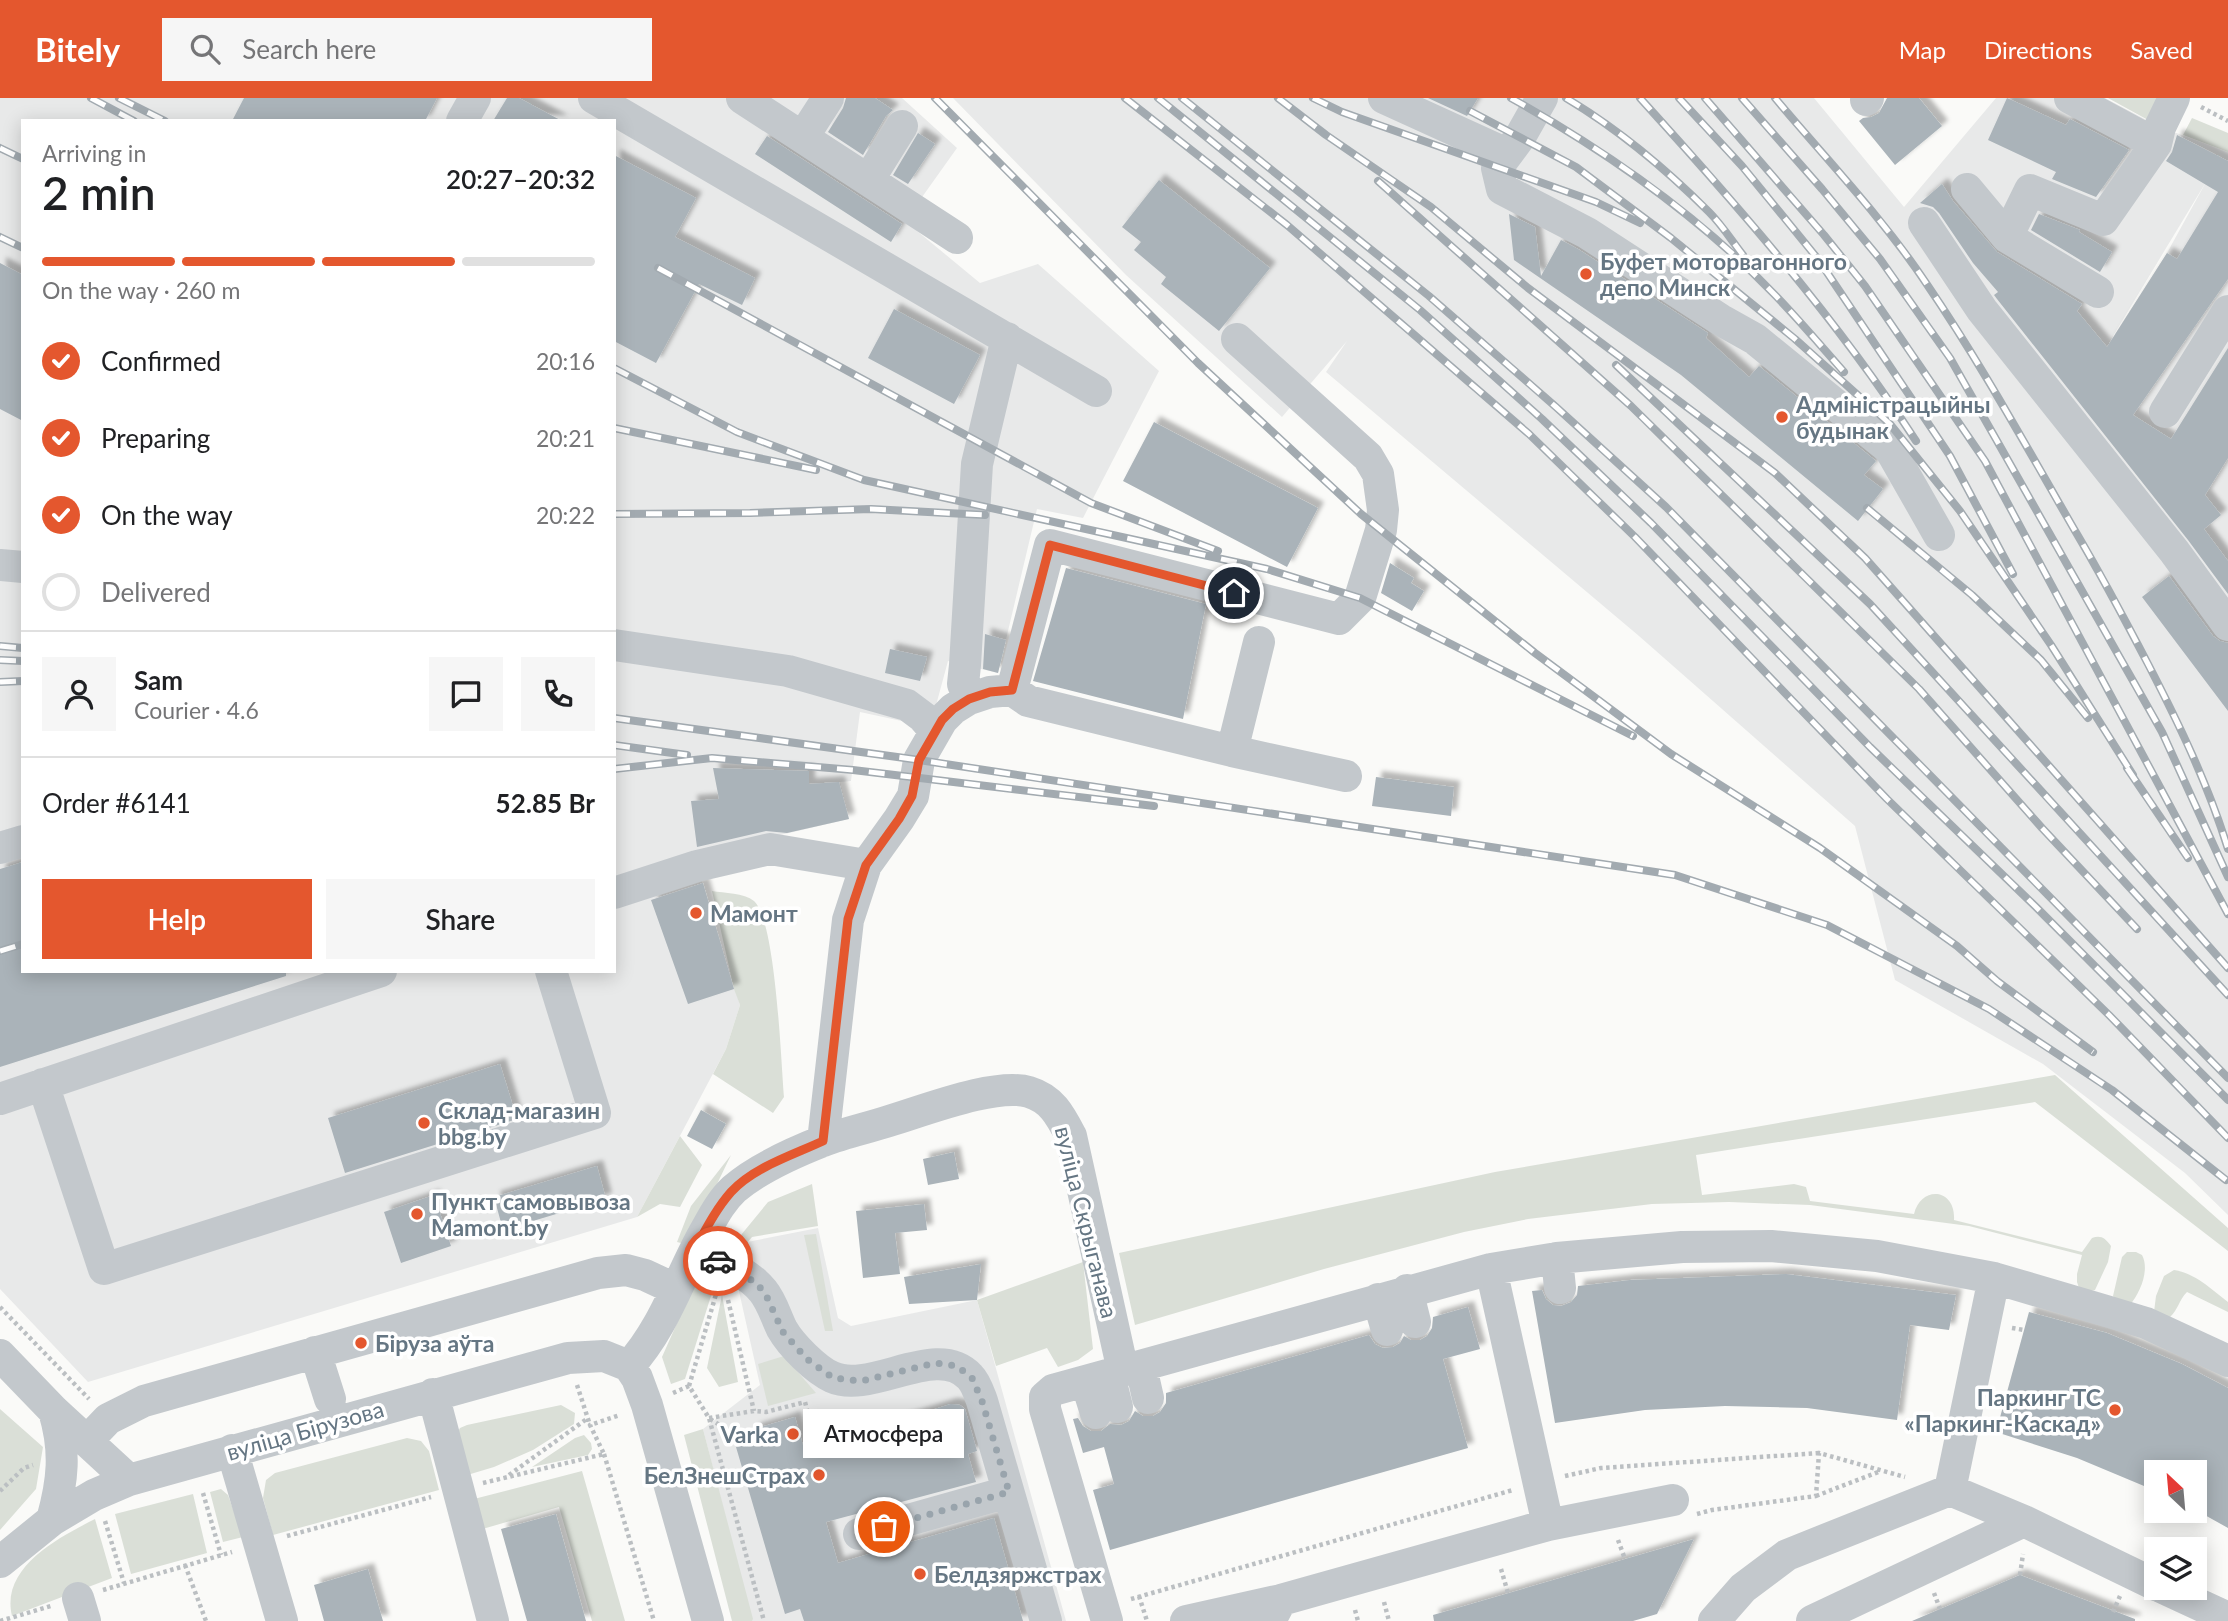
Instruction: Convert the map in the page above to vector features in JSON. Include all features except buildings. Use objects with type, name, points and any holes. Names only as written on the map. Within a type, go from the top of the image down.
[{"type":"street","points":[[463,119],[475,98]]},
{"type":"street","points":[[594,98],[1097,391]]},
{"type":"street","points":[[743,98],[957,238]]},
{"type":"street","points":[[803,137],[828,98]]},
{"type":"street","points":[[1384,98],[1507,154]]},
{"type":"street","points":[[1542,98],[1521,137],[1497,168],[1502,189],[1587,233],[1755,339],[1890,449],[1939,535]]},
{"type":"street","points":[[2070,98],[2156,144]]},
{"type":"street","points":[[2007,237],[2030,191],[2103,220],[2156,144],[2160,127],[2184,101]]},
{"type":"street","points":[[869,179],[902,125]]},
{"type":"street","points":[[1967,189],[2007,237],[2098,292]]},
{"type":"street","points":[[1924,223],[1982,310],[2174,551],[2228,625]]},
{"type":"street","points":[[2165,412],[2228,311]]},
{"type":"street","points":[[969,699],[962,678],[977,464],[1007,338]]},
{"type":"street","points":[[1012,690],[1050,545],[1339,620],[1360,598],[1381,530],[1383,510],[1378,474],[1368,457],[1237,340]]},
{"type":"street","points":[[0,565],[21,567]]},
{"type":"street","points":[[1232,751],[1259,642]]},
{"type":"street","points":[[616,645],[788,671],[908,705],[923,716],[935,731]]},
{"type":"street","points":[[823,1141],[848,919],[866,865],[912,796],[919,760],[942,720],[953,709],[969,699],[990,692],[1012,690],[1028,701],[1346,776]]},
{"type":"street","points":[[0,848],[21,842]]},
{"type":"street","points":[[616,892],[697,866],[769,849],[866,865]]},
{"type":"street","points":[[0,1099],[375,973]]},
{"type":"street","points":[[43,1084],[104,1269],[595,1113],[552,973]]},
{"type":"street","name":"вуліца Скрыганава","points":[[629,1366],[644,1350],[656,1331],[695,1249],[718,1208],[734,1189],[760,1171],[823,1141],[967,1098],[1001,1091],[1026,1091],[1044,1098],[1058,1110],[1071,1136],[1115,1374]]},
{"type":"street","points":[[1105,1614],[1045,1409],[1045,1397],[1053,1390],[1490,1269],[1576,1271],[1682,1247],[1771,1246],[1886,1272],[1993,1278],[2076,1314],[2146,1323],[2228,1361]]},
{"type":"street","points":[[695,1249],[755,1282],[765,1293],[783,1332],[807,1359],[833,1378],[861,1381],[935,1363],[957,1366],[972,1378],[982,1401],[1046,1621]]},
{"type":"street","points":[[1490,1269],[1548,1525]]},
{"type":"street","points":[[98,1430],[144,1401],[598,1273],[626,1270],[645,1275],[675,1289]]},
{"type":"street","points":[[1950,1490],[1993,1278]]},
{"type":"street","points":[[1399,1293],[1409,1324],[1399,1293]]},
{"type":"street","points":[[315,1352],[330,1399]]},
{"type":"street","points":[[0,1355],[54,1411],[98,1430],[129,1480]]},
{"type":"street","name":"вуліца Бірузова","points":[[0,1562],[52,1520],[94,1494],[129,1480],[568,1358],[604,1356],[629,1366]]},
{"type":"street","points":[[629,1366],[637,1378],[647,1405],[708,1621]]},
{"type":"street","points":[[1115,1374],[1148,1398]]},
{"type":"street","points":[[1106,1410],[1115,1374]]},
{"type":"street","points":[[433,1394],[493,1621]]},
{"type":"street","points":[[52,1520],[61,1490],[62,1469],[60,1436],[54,1411]]},
{"type":"street","points":[[232,1450],[282,1621]]},
{"type":"street","points":[[1714,1621],[1743,1588],[1787,1555],[1950,1490],[2024,1521],[2144,1580]]},
{"type":"street","points":[[859,1534],[1009,1492]]},
{"type":"street","points":[[1186,1621],[1275,1610],[1548,1525],[1681,1508]]},
{"type":"street","points":[[1812,1621],[2024,1521]]},
{"type":"street","points":[[2189,1600],[2228,1618]]},
{"type":"path","points":[[2184,101],[2228,121]]},
{"type":"path","points":[[719,1284],[726,1294],[754,1411]]},
{"type":"path","points":[[0,1307],[98,1430]]},
{"type":"path","points":[[2012,1327],[2024,1330]]},
{"type":"path","points":[[654,1621],[604,1454],[590,1425],[647,1405],[689,1386],[709,1418],[764,1621]]},
{"type":"path","points":[[709,1418],[754,1411],[766,1412],[805,1402],[813,1432],[867,1415],[872,1428]]},
{"type":"path","points":[[507,1477],[588,1418]]},
{"type":"path","points":[[709,1418],[750,1444]]},
{"type":"path","points":[[1816,1496],[1819,1453]]},
{"type":"path","points":[[1105,1614],[1139,1596],[1539,1482],[1601,1468],[1819,1453],[1907,1477]]},
{"type":"path","points":[[0,1621],[82,1610],[124,1583],[458,1489],[604,1454]]},
{"type":"path","points":[[0,1491],[24,1468],[35,1465]]},
{"type":"path","points":[[1681,1508],[1712,1510],[1816,1496],[1882,1471]]},
{"type":"path","points":[[203,1493],[221,1555]]},
{"type":"path","points":[[103,1515],[124,1583]]},
{"type":"path","points":[[1617,1536],[1625,1559]]},
{"type":"path","points":[[2020,1575],[2023,1554]]},
{"type":"path","points":[[2010,1559],[2023,1554],[2035,1559]]},
{"type":"path","points":[[185,1565],[206,1621]]},
{"type":"path","points":[[1488,1573],[1501,1569],[1508,1593]]},
{"type":"path","points":[[2113,1612],[2121,1592]]},
{"type":"path","points":[[1139,1596],[1147,1621]]},
{"type":"path","points":[[1374,1605],[1397,1598]]},
{"type":"path","points":[[1384,1602],[1389,1621]]},
{"type":"path","points":[[1358,1621],[1354,1610],[1364,1607]]},
{"type":"shaded area","points":[[0,98],[902,98],[957,148],[905,221],[980,283],[1038,264],[1159,371],[1083,518],[1037,509],[998,673],[948,661],[935,709],[911,723],[860,712],[851,781],[840,782],[849,819],[698,854],[697,866],[740,1005],[726,1049],[637,1217],[88,1382],[0,1289]]},
{"type":"shaded area","points":[[953,98],[1814,98],[1904,207],[1996,98],[2105,98],[2160,127],[2228,152],[2228,1215],[2185,1173],[2043,1064],[1895,980],[1855,826],[1639,636],[1326,372],[1347,341],[1282,417],[1126,275]],"holes":[[[2206,182],[2167,253],[2113,337]]]},
{"type":"shaded area","points":[[2108,98],[2159,98],[2148,120]]},
{"type":"shaded area","points":[[2192,118],[2228,133],[2228,152],[2183,135]]},
{"type":"shaded area","points":[[712,891],[739,895],[754,901],[768,935],[776,993],[784,1097],[773,1113],[713,1074],[726,1049],[740,1005]]},
{"type":"shaded area","points":[[2055,1075],[2228,1228],[2228,1251],[2035,1102],[1696,1155],[1702,1195],[1794,1184],[1806,1187],[1810,1201],[1914,1214],[1923,1198],[1937,1194],[1950,1201],[1954,1220],[2082,1252],[2092,1238],[2103,1238],[2111,1246],[2108,1262],[2095,1290],[2087,1292],[2079,1288],[2077,1274],[2082,1255],[1969,1226],[1810,1205],[1729,1202],[1652,1204],[1528,1219],[1464,1232],[1324,1269],[1135,1325],[1119,1253],[1495,1172]]},
{"type":"shaded area","points":[[680,1136],[702,1165],[680,1207],[660,1204],[637,1217]]},
{"type":"shaded area","points":[[731,1155],[692,1236],[685,1244],[677,1242],[691,1206]]},
{"type":"shaded area","points":[[812,1184],[818,1226],[752,1237],[747,1243],[741,1235],[768,1202]]},
{"type":"shaded area","points":[[818,1228],[838,1318],[851,1326],[977,1300],[1066,1621],[752,1621],[703,1429],[760,1385],[734,1269],[747,1242]]},
{"type":"shaded area","points":[[816,1234],[833,1331],[825,1331],[804,1235]]},
{"type":"shaded area","points":[[2127,1252],[2142,1255],[2145,1267],[2140,1288],[2130,1305],[2117,1302],[2113,1296],[2122,1257]]},
{"type":"shaded area","points":[[1083,1262],[1093,1349],[1078,1360],[1058,1367],[1047,1348],[996,1366],[977,1300]]},
{"type":"shaded area","points":[[701,1269],[715,1283],[685,1379],[671,1384],[662,1357]]},
{"type":"shaded area","points":[[2174,1270],[2189,1274],[2209,1287],[2228,1302],[2228,1312],[2187,1292],[2170,1317],[2154,1312],[2156,1296],[2164,1276]]},
{"type":"shaded area","points":[[722,1295],[738,1382],[719,1387],[707,1368]]},
{"type":"shaded area","points":[[784,1356],[816,1393],[768,1406],[758,1364]]},
{"type":"shaded area","points":[[561,1405],[575,1413],[574,1424],[533,1450],[494,1467],[464,1476],[453,1440],[460,1428]]},
{"type":"shaded area","points":[[0,1409],[43,1447],[36,1489],[0,1530]]},
{"type":"shaded area","points":[[703,1429],[752,1621],[732,1621],[684,1435]]},
{"type":"shaded area","points":[[584,1435],[591,1443],[592,1449],[588,1455],[532,1467],[575,1438]]},
{"type":"shaded area","points":[[407,1438],[421,1441],[429,1451],[439,1490],[273,1535],[263,1498],[266,1480],[275,1473]]},
{"type":"shaded area","points":[[582,1471],[625,1621],[592,1621],[559,1507],[479,1530],[470,1500]]},
{"type":"shaded area","points":[[221,1489],[228,1495],[243,1537],[223,1542],[210,1492]]},
{"type":"shaded area","points":[[193,1494],[207,1553],[131,1574],[115,1514]]},
{"type":"shaded area","points":[[95,1519],[112,1578],[12,1616],[11,1599],[15,1583],[24,1569],[50,1545]]},
{"type":"railway","points":[[91,98],[130,119]]},
{"type":"railway","points":[[119,98],[161,119]]},
{"type":"railway","points":[[935,98],[1198,363],[1361,514],[1535,653],[1671,754],[1820,848],[1957,946],[1997,981],[2093,1052]]},
{"type":"railway","points":[[1125,98],[1287,225],[1529,434],[1635,537],[1887,799],[2109,1015],[2228,1138]]},
{"type":"railway","points":[[1158,98],[1420,310],[1542,419],[1651,523],[1870,747],[2035,906],[2228,1100]]},
{"type":"railway","points":[[1182,98],[1429,296],[1666,507],[2228,1078]]},
{"type":"railway","points":[[1278,98],[1326,135],[1431,207],[1528,288],[1775,473],[1865,558],[2228,968]]},
{"type":"railway","points":[[1313,98],[1342,112],[1596,202],[1640,223]]},
{"type":"railway","points":[[1511,98],[1583,140],[1684,212],[1776,296],[1844,372]]},
{"type":"railway","points":[[1566,98],[1623,136],[1676,180],[1714,217],[1743,255]]},
{"type":"railway","points":[[1640,98],[1785,264],[1853,351],[1916,441]]},
{"type":"railway","points":[[1679,98],[1742,166],[1818,259],[1950,456],[2013,574]]},
{"type":"railway","points":[[1705,98],[1865,286],[1985,461],[2228,914]]},
{"type":"railway","points":[[1742,98],[1880,259],[1950,358],[2162,732],[2228,877]]},
{"type":"railway","points":[[1775,98],[1891,235],[1926,283],[1984,374],[2093,562],[2148,664],[2192,755],[2228,849]]},
{"type":"railway","points":[[1470,111],[1576,167],[1671,238],[1795,339],[1890,424],[1960,511],[2051,645],[2133,775]]},
{"type":"railway","points":[[0,148],[21,158]]},
{"type":"railway","points":[[1378,181],[1631,406],[1919,689],[2042,828],[2137,929]]},
{"type":"railway","points":[[0,237],[21,247]]},
{"type":"railway","points":[[658,268],[1091,503],[1218,551]]},
{"type":"railway","points":[[1616,365],[1870,604],[2228,995]]},
{"type":"railway","points":[[616,369],[737,432],[864,480],[1267,569],[1360,598],[1633,736]]},
{"type":"railway","points":[[616,428],[816,470]]},
{"type":"railway","points":[[1867,508],[1972,595],[2041,660],[2088,718]]},
{"type":"railway","points":[[616,514],[871,509],[985,515]]},
{"type":"railway","points":[[0,646],[21,648]]},
{"type":"railway","points":[[0,660],[21,661]]},
{"type":"railway","points":[[0,682],[21,681]]},
{"type":"railway","points":[[616,718],[919,760],[1675,875],[1827,925],[1989,1009],[2112,1090],[2226,1180]]},
{"type":"railway","points":[[616,745],[687,755]]},
{"type":"railway","points":[[616,769],[712,758],[853,770],[1154,806]]},
{"type":"railway","points":[[2127,768],[2188,858]]},
{"type":"railway","points":[[0,951],[21,945]]},
{"type":"way so far","points":[[718,1261],[755,1282],[765,1293],[783,1332],[807,1359],[833,1378],[861,1381],[935,1363],[957,1366],[972,1378],[982,1401],[1009,1492],[884,1527]]},
{"type":"place","name":"Буфет моторвагонного депо Минск","points":[[1586,274]]},
{"type":"place","name":"Адміністрацыйны будынак","points":[[1782,417]]},
{"type":"place","name":"Мамонт","points":[[696,913]]},
{"type":"place","name":"Склад-магазин bbg.by","points":[[424,1123]]},
{"type":"place","name":"Пункт самовывоза Mamont.by","points":[[417,1214]]},
{"type":"place","name":"Біруза аўта","points":[[361,1343]]},
{"type":"place","name":"Паркинг ТС «Паркинг-Каскад»","points":[[2115,1410]]},
{"type":"place","name":"Varka","points":[[793,1434]]},
{"type":"place","name":"БелЗнешСтрах","points":[[819,1475]]},
{"type":"place","name":"Атмосфера","points":[[884,1527]]},
{"type":"place","name":"Белдзяржстрах","points":[[920,1574]]},
{"type":"route","points":[[718,1261],[695,1249],[718,1208],[734,1189],[760,1171],[823,1141],[848,919],[866,865],[912,796],[919,760],[942,720],[969,699],[990,692],[1012,690],[1050,545],[1234,593]]}]
